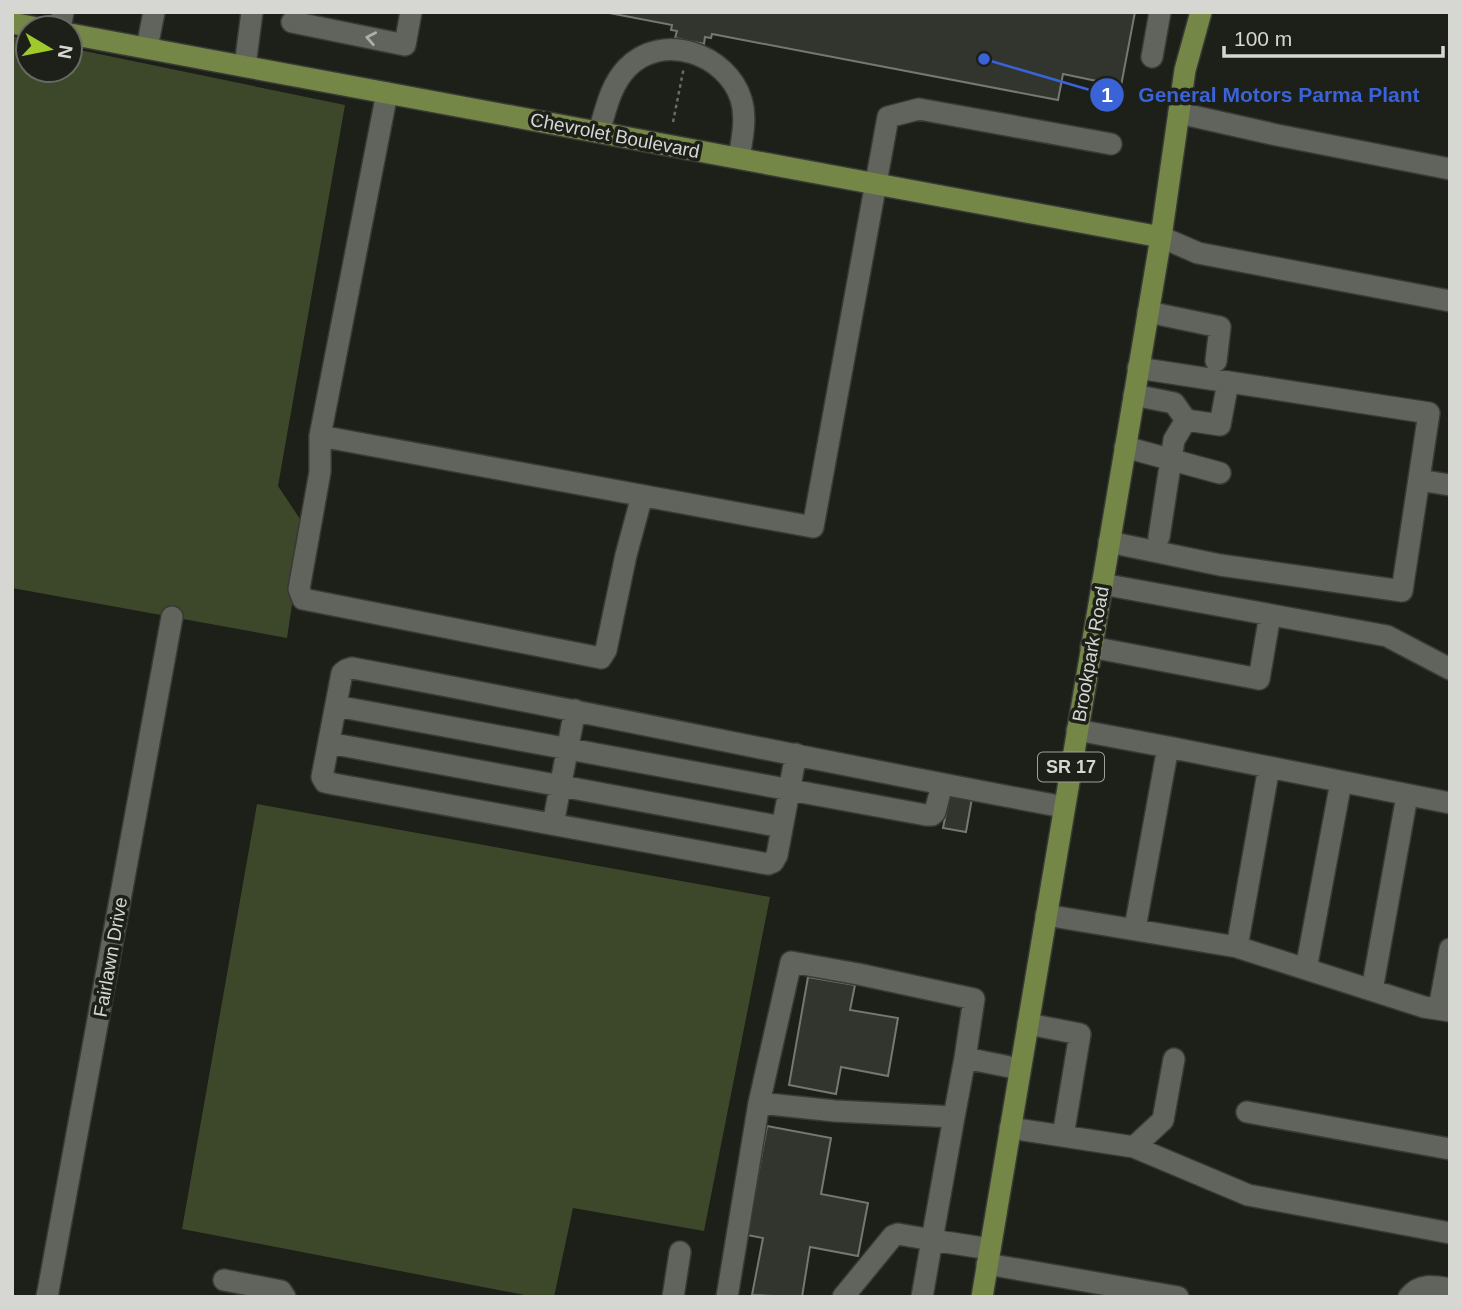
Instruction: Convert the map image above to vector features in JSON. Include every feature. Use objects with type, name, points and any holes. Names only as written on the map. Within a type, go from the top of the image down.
[{"type":"main road","name":"Brookpark Road","points":[[982,1297],[1161,237],[1185,70],[1201,12]]},
{"type":"main road","name":"Chevrolet Boulevard","points":[[84,37],[1161,237]]},
{"type":"street","points":[[147,48],[154,12]]},
{"type":"street","points":[[245,66],[252,12]]},
{"type":"street","points":[[292,25],[405,45],[411,12]]},
{"type":"street","points":[[1152,57],[1160,12]]},
{"type":"street","points":[[599,132],[610,95],[628,66],[642,56],[655,52],[687,51],[711,60],[735,85],[744,110],[739,158]]},
{"type":"street","points":[[387,93],[320,436],[320,472],[299,589],[303,598],[601,657],[606,650],[626,555],[642,496]]},
{"type":"street","points":[[320,436],[813,527],[888,117],[919,109],[1111,144]]},
{"type":"street","points":[[1179,113],[1450,169]]},
{"type":"street","points":[[1161,237],[1198,253],[1450,301]]},
{"type":"street","points":[[1148,312],[1220,327],[1216,360]]},
{"type":"street","points":[[1109,542],[1220,565],[1402,591],[1429,414],[1138,368]]},
{"type":"street","points":[[1134,396],[1174,403],[1186,420],[1220,425],[1228,382]]},
{"type":"street","points":[[1159,537],[1174,440],[1186,420]]},
{"type":"street","points":[[1125,447],[1220,473]]},
{"type":"street","points":[[1419,480],[1450,485]]},
{"type":"street","points":[[1102,584],[1387,636],[1450,669]]},
{"type":"street","points":[[1091,647],[1259,679],[1270,615]]},
{"type":"street","name":"Fairlawn Drive","points":[[47,1297],[172,617]]},
{"type":"street","points":[[796,754],[777,855],[773,862],[768,864],[325,782],[322,777],[342,673],[352,668],[575,710],[1064,807]]},
{"type":"street","points":[[336,706],[932,815],[942,784]]},
{"type":"street","points":[[553,824],[575,710]]},
{"type":"street","points":[[1077,730],[1450,803]]},
{"type":"street","points":[[329,743],[782,827]]},
{"type":"street","points":[[1135,928],[1168,747]]},
{"type":"street","points":[[1237,947],[1269,767]]},
{"type":"street","points":[[1306,969],[1341,782]]},
{"type":"street","points":[[1372,990],[1407,796]]},
{"type":"street","points":[[1046,915],[1237,947],[1424,1007],[1444,1010],[1450,949]]},
{"type":"street","points":[[727,1297],[759,1103],[791,962],[974,999],[922,1297]]},
{"type":"street","points":[[1028,1024],[1080,1034],[1063,1136]]},
{"type":"street","points":[[965,1058],[1020,1069]]},
{"type":"street","points":[[1134,1147],[1163,1120],[1174,1059]]},
{"type":"street","points":[[759,1103],[835,1111],[954,1117]]},
{"type":"street","points":[[1247,1112],[1450,1149]]},
{"type":"street","points":[[1010,1128],[1134,1147],[1248,1195],[1450,1233]]},
{"type":"street","points":[[843,1297],[893,1236],[898,1234],[932,1240],[988,1257],[1166,1296]]},
{"type":"street","points":[[673,1297],[680,1252]]},
{"type":"street","points":[[224,1280],[281,1291],[285,1297]]},
{"type":"street","points":[[1409,1297],[1420,1287],[1450,1289]]},
{"type":"path","points":[[673,122],[687,51]]},
{"type":"green space","points":[[12,36],[14,84],[84,84],[84,51],[345,105],[278,486],[304,525],[287,638],[12,588]]},
{"type":"green space","points":[[257,804],[770,897],[704,1231],[573,1208],[554,1297],[535,1297],[182,1229]]},
{"type":"building","points":[[604,12],[1135,12],[1121,86],[1063,74],[1058,100],[712,34],[711,38],[705,37],[704,44],[675,38],[677,31],[671,30],[672,25]]},
{"type":"building","points":[[950,793],[972,798],[966,832],[943,828]]},
{"type":"building","points":[[808,977],[855,985],[850,1010],[898,1018],[888,1076],[841,1067],[836,1094],[789,1085]]},
{"type":"building","points":[[767,1126],[831,1138],[821,1194],[868,1203],[858,1256],[810,1247],[802,1297],[752,1295],[763,1238],[747,1235]]},
{"type":"place","name":"General Motors Parma Plant","points":[[984,59]]}]
